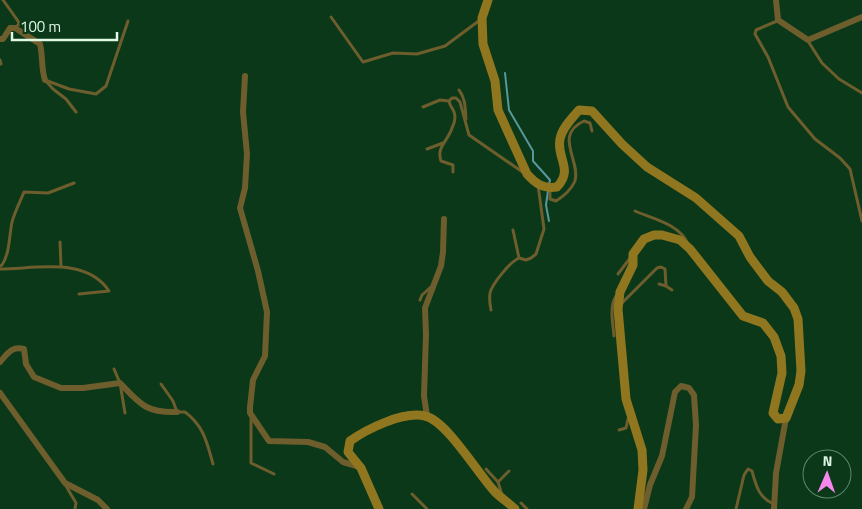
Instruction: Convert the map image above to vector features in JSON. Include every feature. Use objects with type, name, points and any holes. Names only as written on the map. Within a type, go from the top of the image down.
[{"type":"street","points":[[488,0],[482,18],[483,44],[495,81],[498,110],[527,174],[538,185],[550,188],[557,187],[565,170],[560,152],[560,138],[567,124],[580,110],[592,111],[622,144],[647,167],[696,198],[739,236],[750,257],[768,282],[782,292],[794,308],[798,319],[801,370],[799,385],[786,418],[776,473],[774,507]]},
{"type":"street","points":[[776,0],[778,20],[808,40],[862,17]]},
{"type":"street","points":[[0,39],[3,39],[10,28],[15,28],[40,44],[42,55],[41,68],[45,80]]},
{"type":"street","points":[[245,76],[243,112],[247,154],[245,188],[240,208],[258,271],[267,312],[265,356],[253,380],[250,413],[268,441],[308,442],[325,447],[343,462],[361,468]]},
{"type":"street","points":[[427,416],[424,396],[425,308],[441,266],[444,219]]},
{"type":"street","points":[[635,508],[643,470],[642,450],[626,399],[618,338],[618,309],[620,292],[633,264],[633,254],[644,239],[654,235],[662,235],[680,240],[690,249],[743,316],[763,323],[774,337],[781,356],[782,373],[773,413],[778,419],[786,418]]},
{"type":"street","points":[[0,362],[11,350],[17,347],[24,349],[26,364],[34,377],[62,388],[120,384],[144,408],[177,412]]},
{"type":"street","points":[[644,509],[650,485],[662,456],[675,392],[682,386],[689,388],[694,394],[696,425],[692,497],[686,509]]},
{"type":"street","points":[[0,393],[65,483],[98,500],[107,509]]},
{"type":"street","points":[[378,508],[372,490],[361,468],[348,452],[350,441],[365,431],[402,417],[416,415],[427,416],[444,429],[495,492],[518,506]]},
{"type":"lane","points":[[4,0],[18,21],[19,24],[15,28]]},
{"type":"lane","points":[[331,17],[363,62],[393,53],[417,54],[445,46],[482,18]]},
{"type":"lane","points":[[778,20],[756,30],[755,34],[768,57],[788,107],[814,139],[840,158],[850,169],[862,221]]},
{"type":"lane","points":[[45,80],[96,94],[106,86],[128,21]]},
{"type":"lane","points":[[808,40],[822,63],[839,79],[862,93]]},
{"type":"lane","points":[[45,80],[66,99],[76,112]]},
{"type":"lane","points":[[459,90],[465,104],[466,125]]},
{"type":"lane","points":[[423,107],[440,100],[450,101],[452,98],[456,98],[460,102],[469,136],[527,174]]},
{"type":"lane","points":[[450,101],[454,112],[454,119],[452,130],[440,150],[440,156],[442,161],[453,165],[454,172]]},
{"type":"lane","points":[[550,188],[550,199],[556,201],[568,193],[575,180],[569,143],[571,134],[576,125],[584,121],[590,123],[592,131]]},
{"type":"lane","points":[[427,149],[443,143]]},
{"type":"lane","points":[[0,268],[7,258],[8,242],[15,213],[24,192],[48,193],[74,183]]},
{"type":"lane","points":[[491,310],[490,296],[492,288],[513,260],[519,258],[526,260],[536,254],[544,229],[538,185]]},
{"type":"lane","points":[[635,211],[671,226],[685,237],[690,249]]},
{"type":"lane","points":[[513,230],[519,258]]},
{"type":"lane","points":[[60,242],[60,266]]},
{"type":"lane","points":[[618,274],[633,254]]},
{"type":"lane","points":[[0,268],[60,266],[84,270],[95,277],[109,291],[79,294]]},
{"type":"lane","points":[[618,309],[626,298],[657,268],[665,269],[666,286]]},
{"type":"lane","points":[[420,300],[422,294],[434,284]]},
{"type":"lane","points":[[659,284],[672,290]]},
{"type":"lane","points":[[617,354],[618,338],[614,299],[620,292]]},
{"type":"lane","points":[[114,369],[120,384],[125,413]]},
{"type":"lane","points":[[161,384],[173,401],[177,412],[185,412],[195,420],[207,440],[213,464]]},
{"type":"lane","points":[[619,430],[626,428],[629,409]]},
{"type":"lane","points":[[250,413],[252,427],[251,463],[274,474]]},
{"type":"lane","points":[[486,469],[498,482],[502,498]]},
{"type":"lane","points":[[736,509],[744,474],[748,469],[752,471],[757,489],[765,500],[774,507]]},
{"type":"lane","points":[[498,482],[509,471]]},
{"type":"lane","points":[[65,483],[76,503],[75,509]]},
{"type":"lane","points":[[412,494],[427,509]]},
{"type":"lane","points":[[518,506],[527,509]]},
{"type":"waterway","points":[[505,73],[509,110],[533,151],[533,161],[550,180],[549,184]]},
{"type":"waterway","points":[[548,191],[546,205],[549,221]]}]
